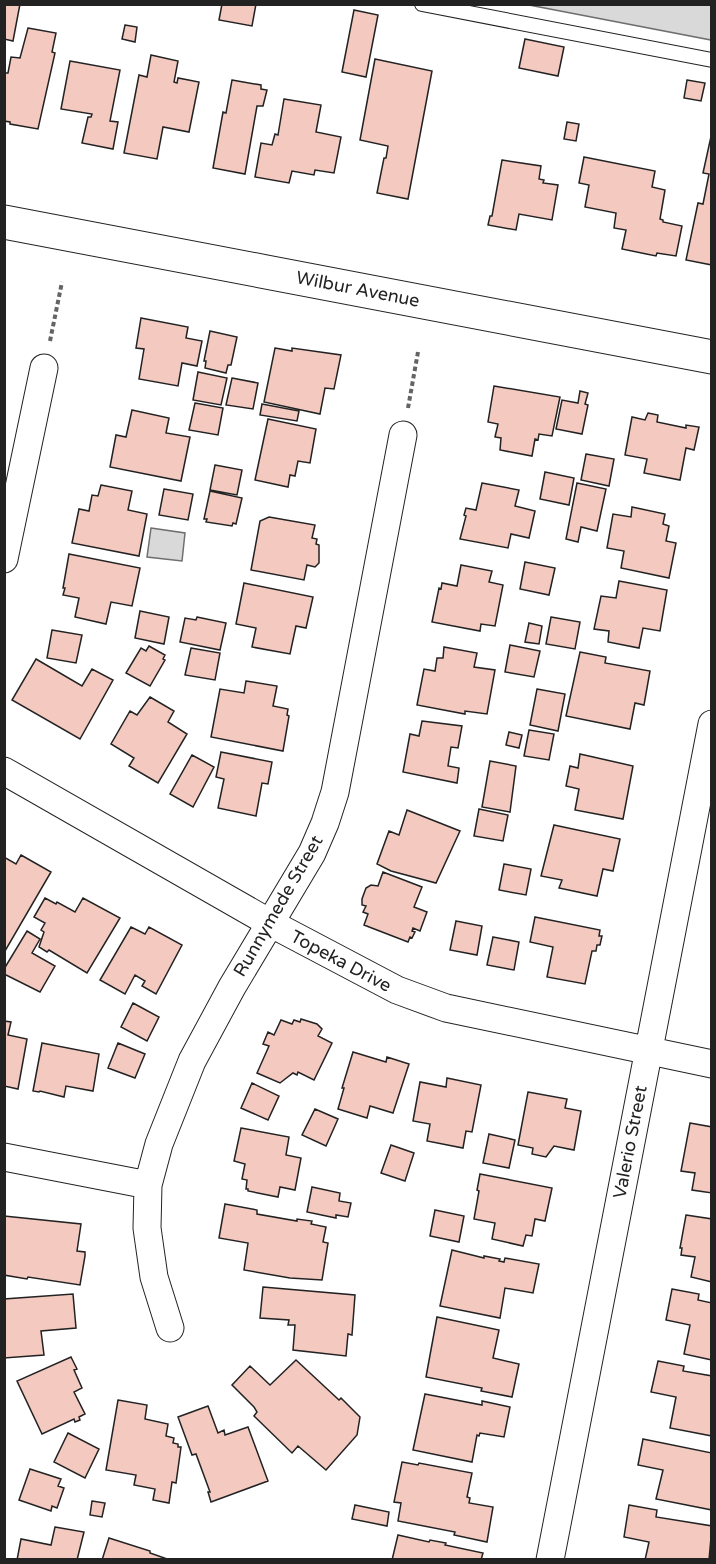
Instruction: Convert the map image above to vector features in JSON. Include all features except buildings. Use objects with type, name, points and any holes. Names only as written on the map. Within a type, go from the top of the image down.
[{"type":"main road","name":"Wilbur Avenue","points":[[4,222],[711,357]]},
{"type":"street","points":[[4,560],[44,368]]},
{"type":"street","name":"Runnymede Street","points":[[170,1328],[153,1267],[147,1228],[148,1185],[159,1144],[192,1061],[232,987],[312,853],[326,823],[335,792],[403,435]]},
{"type":"street","name":"Valerio Street","points":[[550,1560],[711,724]]},
{"type":"street","name":"Topeka Drive","points":[[4,771],[270,923],[419,1000],[446,1008],[711,1064]]},
{"type":"street","points":[[4,1157],[148,1185]]},
{"type":"lane","points":[[422,4],[711,60]]},
{"type":"path","points":[[44,368],[62,282]]},
{"type":"path","points":[[403,435],[418,352]]},
{"type":"shaded area","points":[[529,5],[711,5],[711,40]]},
{"type":"shaded area","points":[[151,528],[185,533],[182,561],[147,557]]}]
